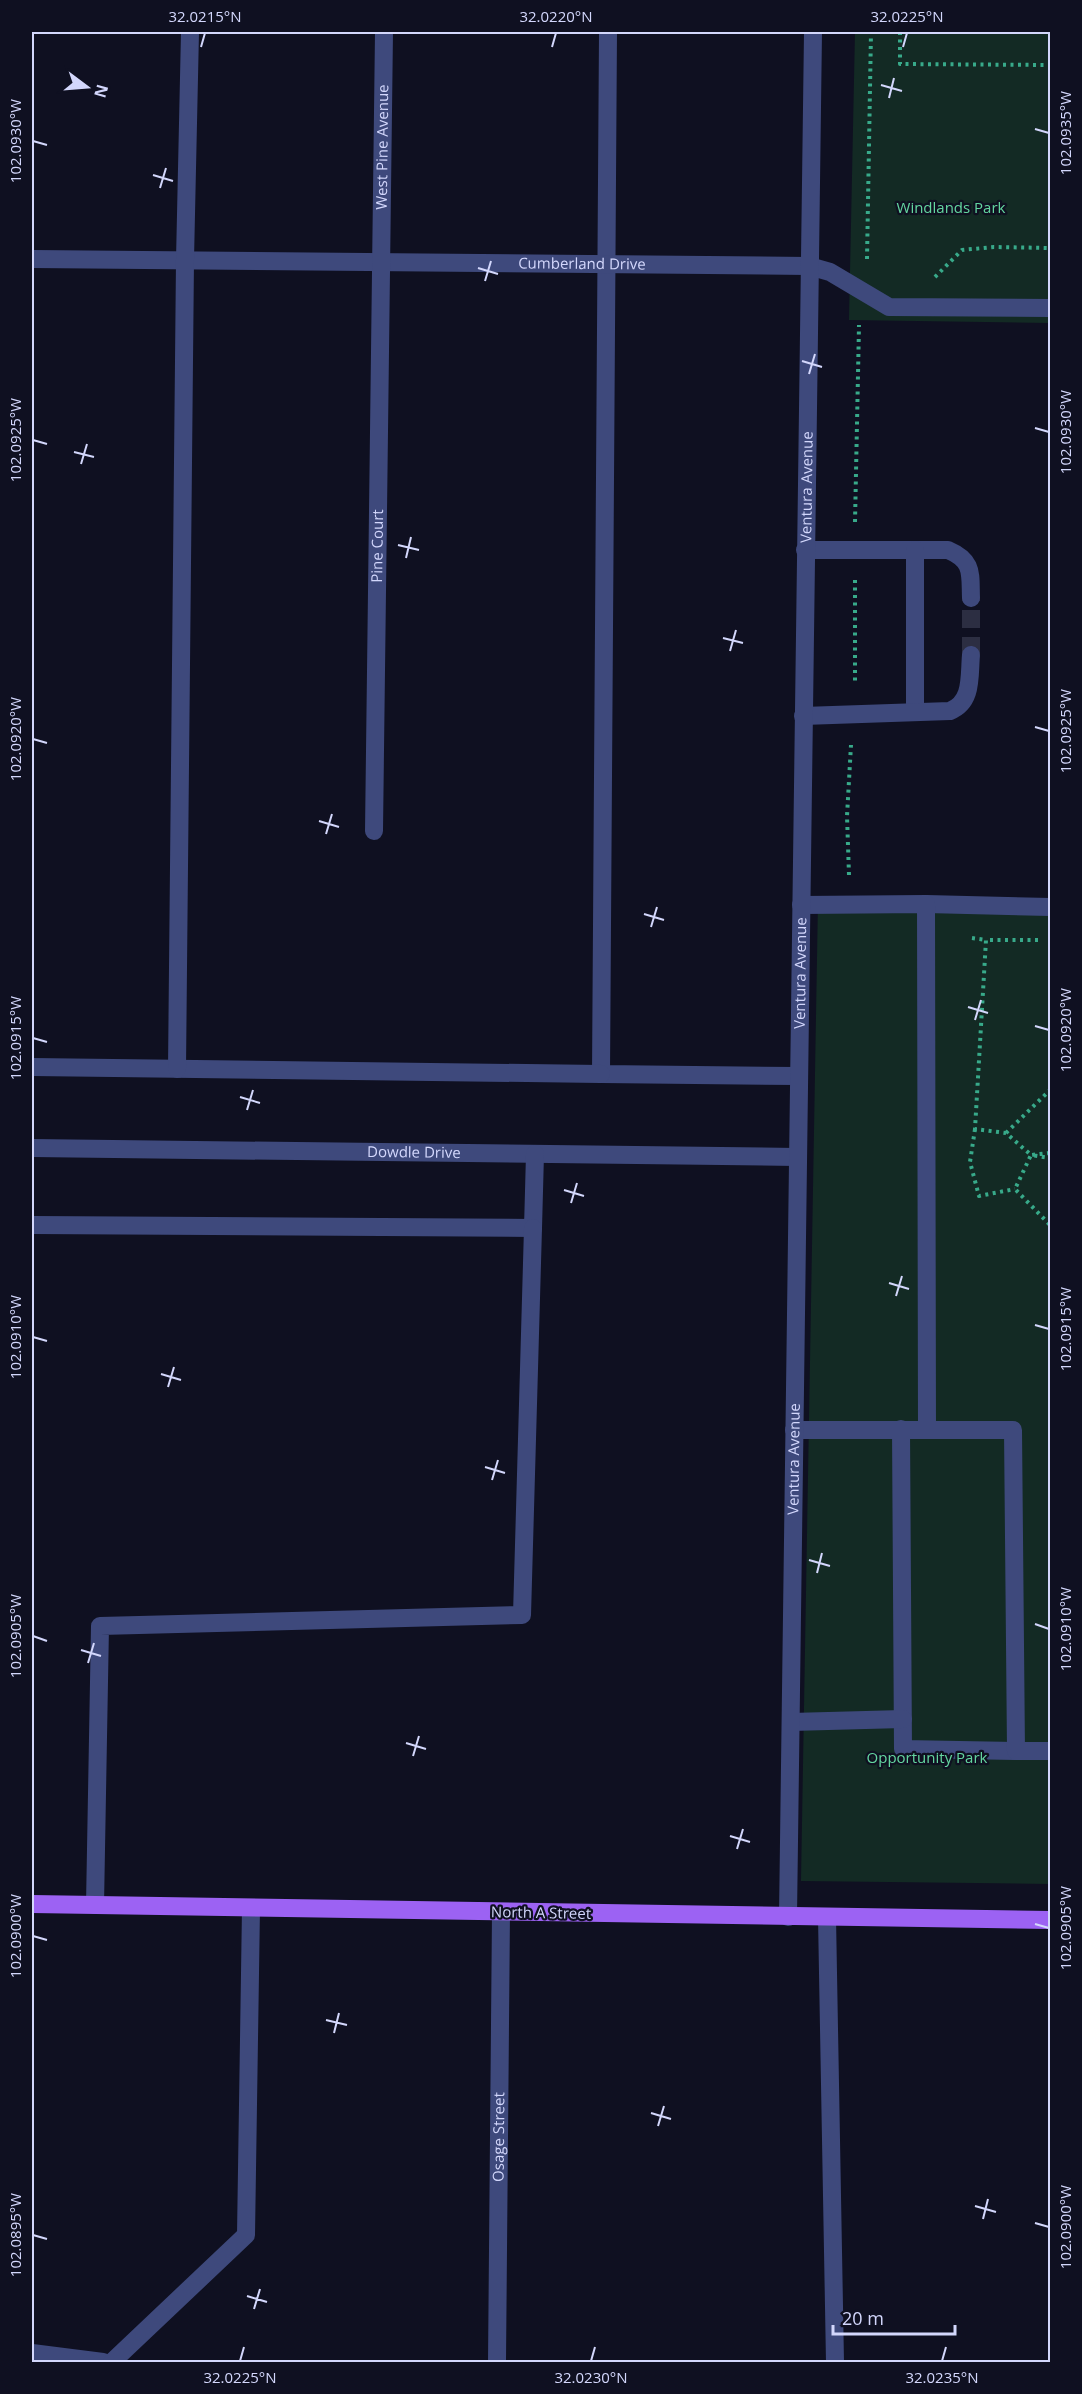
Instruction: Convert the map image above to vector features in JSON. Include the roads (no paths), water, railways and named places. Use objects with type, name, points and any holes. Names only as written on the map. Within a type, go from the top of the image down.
[{"type":"main road","name":"North A Street","points":[[32,1904],[1050,1920]]},
{"type":"street","points":[[177,1069],[185,260],[190,32]]},
{"type":"street","name":"West Pine Avenue","points":[[381,262],[384,32]]},
{"type":"street","points":[[601,1074],[608,32]]},
{"type":"street","name":"Ventura Avenue","points":[[788,1917],[813,32]]},
{"type":"street","name":"Cumberland Drive","points":[[32,259],[809,266],[862,282],[889,307],[1050,308]]},
{"type":"street","name":"Pine Court","points":[[374,831],[381,262]]},
{"type":"street","points":[[805,550],[948,550],[966,560],[970,567],[971,598]]},
{"type":"street","points":[[915,550],[915,712]]},
{"type":"street","points":[[803,716],[950,711],[957,708],[967,695],[971,656]]},
{"type":"street","points":[[926,904],[927,1430]]},
{"type":"street","points":[[801,905],[926,904],[1050,907]]},
{"type":"street","points":[[32,1067],[798,1076]]},
{"type":"street","name":"Dowdle Drive","points":[[32,1148],[797,1157]]},
{"type":"street","points":[[95,1905],[100,1626],[522,1615],[535,1154]]},
{"type":"street","points":[[32,1225],[533,1228]]},
{"type":"street","points":[[794,1430],[1013,1430],[1016,1751]]},
{"type":"street","points":[[901,1430],[903,1749],[1050,1751]]},
{"type":"street","points":[[791,1722],[903,1719]]},
{"type":"street","points":[[112,2362],[246,2235],[251,1908]]},
{"type":"street","name":"Osage Street","points":[[497,2362],[501,1912]]},
{"type":"street","points":[[827,1917],[835,2362]]},
{"type":"street","points":[[32,2353],[103,2362]]},
{"type":"tunnel","points":[[971,598],[971,655]]},
{"type":"park label","name":"Windlands Park","points":[[951,208]]},
{"type":"park label","name":"Opportunity Park","points":[[927,1758]]}]
